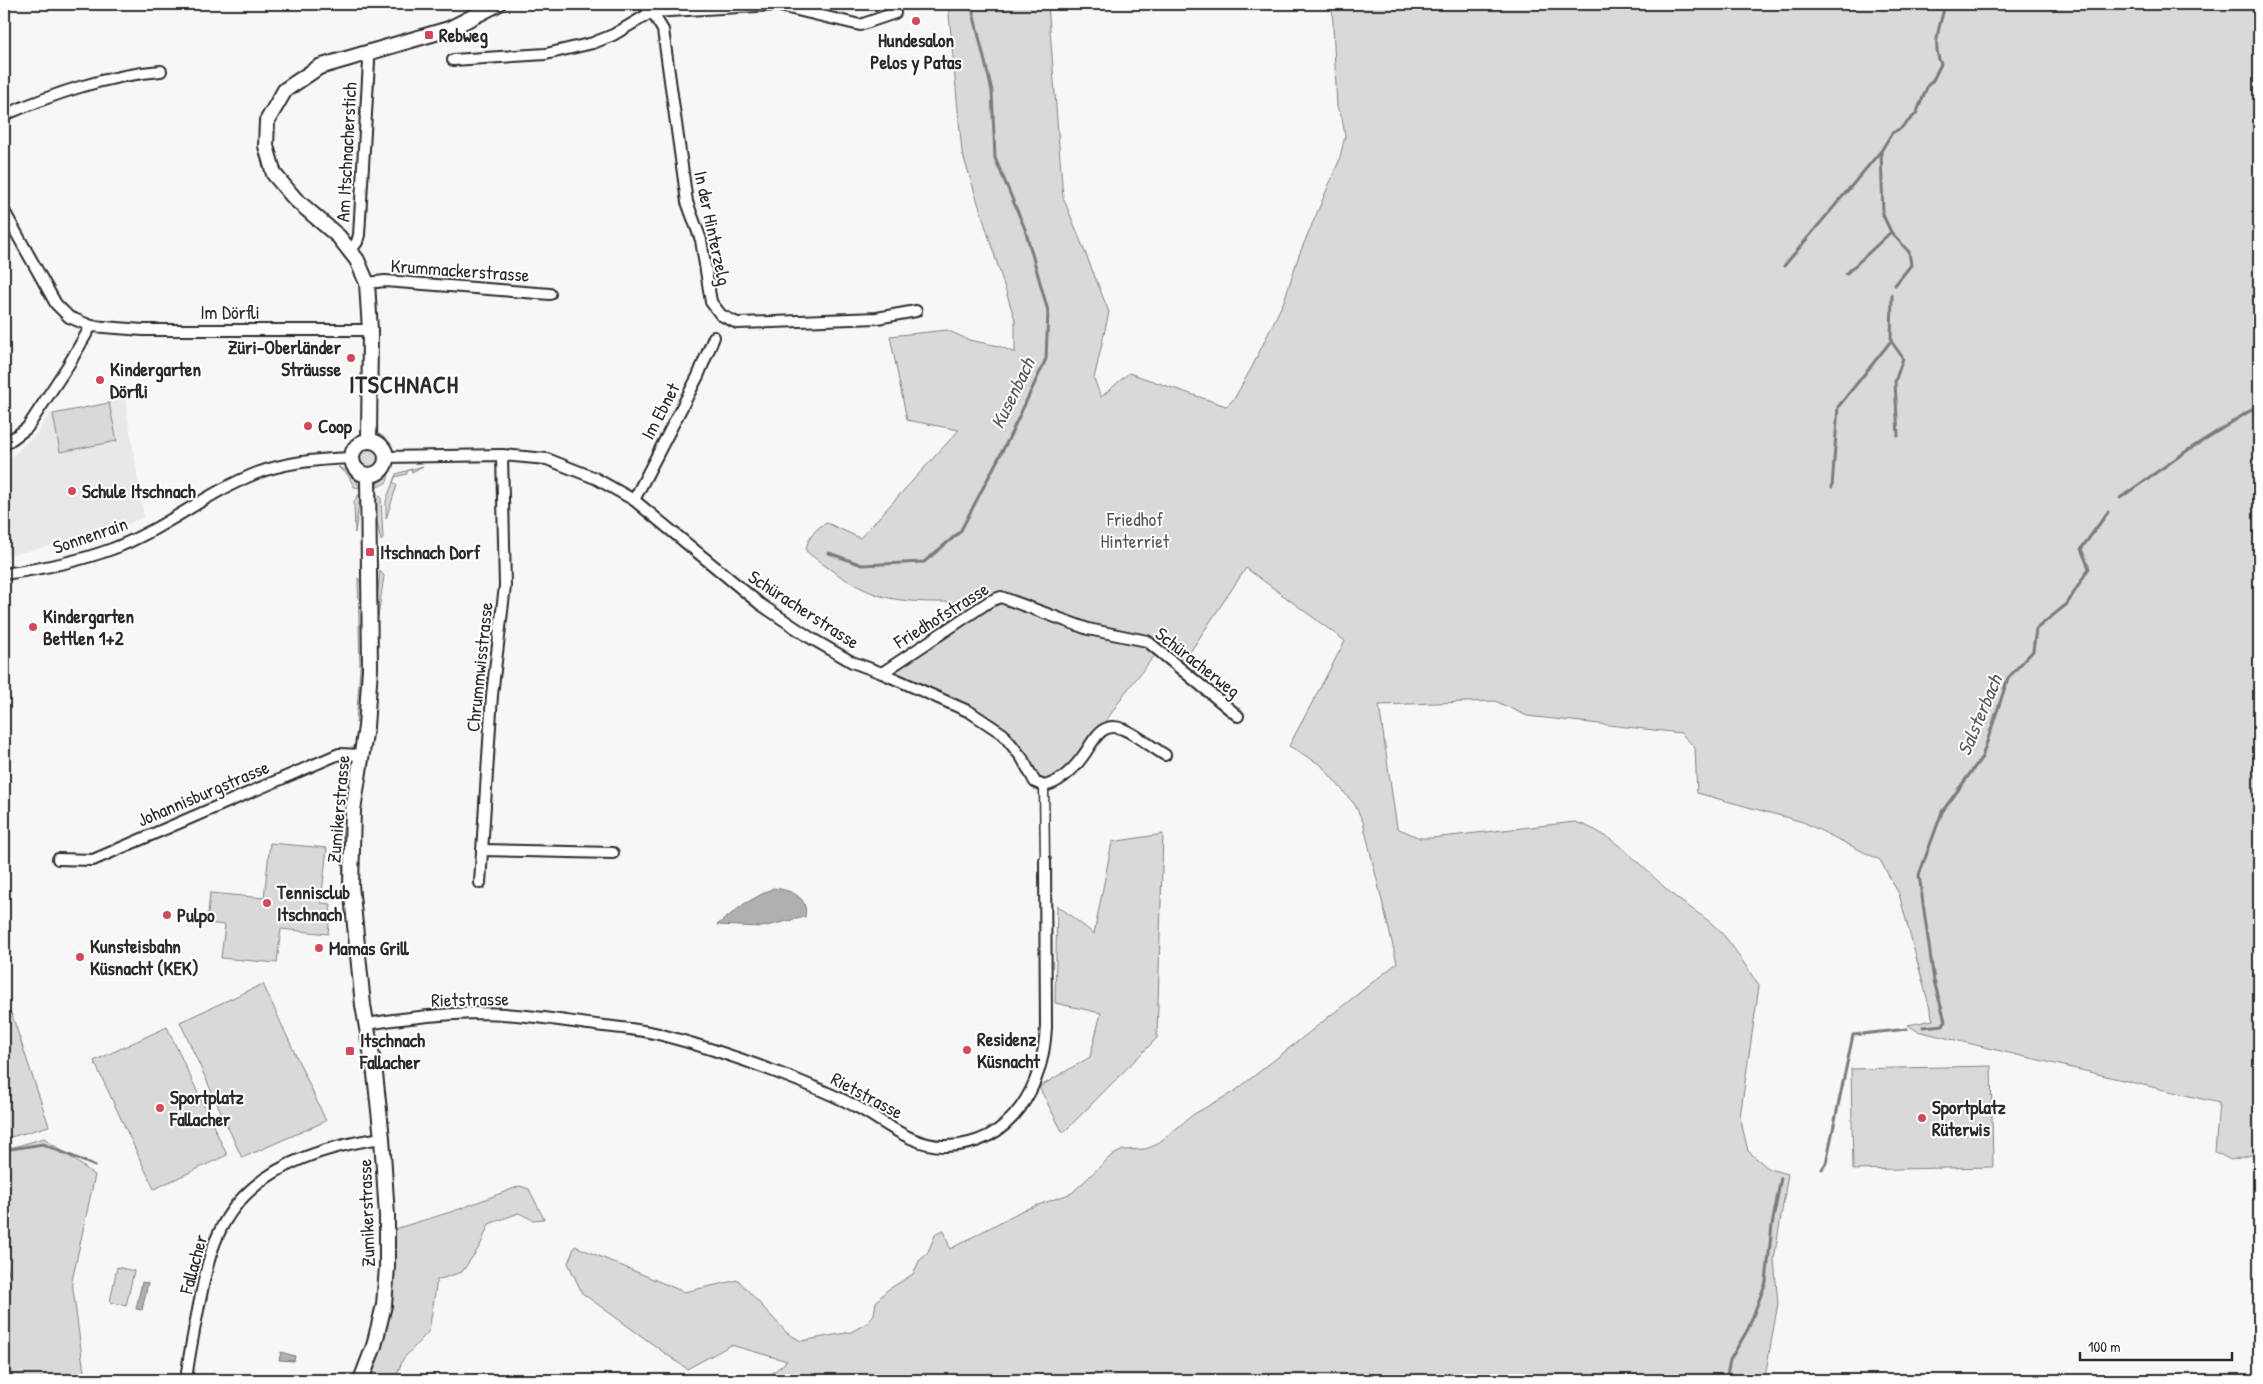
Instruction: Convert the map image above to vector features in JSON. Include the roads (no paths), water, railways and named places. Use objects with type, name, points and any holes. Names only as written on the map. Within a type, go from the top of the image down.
[{"type":"main road","points":[[369,440],[370,330],[367,283],[351,250],[327,225],[295,199],[274,174],[266,146],[265,134],[268,121],[275,104],[285,90],[298,79],[318,67],[449,29],[498,4]]},
{"type":"main road","points":[[369,440],[381,445],[386,457],[381,470],[368,475],[356,470],[351,458],[356,445],[369,440]]},
{"type":"main road","name":"Zumikerstrasse","points":[[361,1380],[374,1346],[384,1305],[387,1267],[387,1216],[382,1138],[351,885],[353,810],[366,727],[370,668],[368,475]]},
{"type":"street","points":[[643,4],[652,12]]},
{"type":"street","points":[[453,60],[546,54],[614,35],[652,12],[776,5],[860,25],[895,13]]},
{"type":"street","name":"In der Hinterzelg","points":[[652,12],[663,30],[687,202],[701,240],[711,302],[721,315],[737,323],[877,318],[916,311]]},
{"type":"street","name":"Am Itschnacherstich","points":[[351,250],[357,242],[359,235],[369,62],[367,53]]},
{"type":"street","points":[[4,115],[55,95],[99,82],[161,71]]},
{"type":"street","name":"Im Dörfli","points":[[4,211],[8,230],[56,304],[69,318],[91,326],[143,330],[370,330]]},
{"type":"street","name":"Krummackerstrasse","points":[[367,283],[385,281],[550,294]]},
{"type":"street","points":[[4,446],[27,428],[69,364],[91,326]]},
{"type":"street","name":"Im Ebnet","points":[[634,500],[698,376],[714,337]]},
{"type":"street","name":"Schüracherstrasse","points":[[386,457],[502,455],[547,459],[595,478],[634,500],[760,604],[809,637],[852,662],[882,673],[970,712],[1003,734],[1022,758],[1036,782],[1044,786]]},
{"type":"street","name":"Chrummwisstrasse","points":[[480,883],[492,695],[505,586],[502,455]]},
{"type":"street","name":"Sonnenrain","points":[[4,574],[49,568],[111,550],[174,518],[230,486],[266,470],[292,464],[351,458]]},
{"type":"street","name":"Friedhofstrasse","points":[[882,673],[996,599],[1008,598],[1048,614]]},
{"type":"street","name":"Schüracherweg","points":[[1048,614],[1088,629],[1147,641],[1238,716]]},
{"type":"street","points":[[1044,786],[1064,778],[1083,756],[1095,736],[1101,731],[1110,728],[1122,729],[1165,756]]},
{"type":"street","name":"Johannisburgstrasse","points":[[58,859],[93,860],[338,754],[361,755]]},
{"type":"street","name":"Rietstrasse","points":[[367,1024],[447,1015],[497,1014],[660,1034],[735,1057],[799,1081],[858,1108],[911,1138],[930,1145],[963,1144],[992,1133],[1007,1123],[1024,1103],[1040,1072],[1046,1027],[1044,786]]},
{"type":"street","points":[[482,850],[613,853]]},
{"type":"street","name":"Fallacher","points":[[186,1380],[210,1256],[219,1233],[236,1206],[268,1176],[290,1162],[312,1153],[382,1138]]},
{"type":"waterway","name":"Kusenbach","points":[[829,553],[862,565],[924,562],[960,532],[1008,440],[1046,359],[1048,311],[1025,229],[995,158],[992,91],[971,4]]},
{"type":"waterway","name":"Salsterbach","points":[[1895,285],[1911,265],[1909,252],[1891,232],[1883,215],[1881,151],[1892,133],[1901,128],[1916,114],[1928,85],[1932,82],[1941,64],[1938,57],[1937,43],[1938,30],[1944,9]]},
{"type":"waterway","points":[[1784,266],[1880,152]]},
{"type":"waterway","points":[[1846,274],[1891,232]]},
{"type":"waterway","points":[[1832,487],[1838,407],[1891,341],[1892,295]]},
{"type":"waterway","points":[[1891,341],[1903,358],[1895,382],[1898,436]]},
{"type":"waterway","name":"Salsterbach","points":[[2120,498],[2188,450],[2259,405]]},
{"type":"waterway","name":"Salsterbach","points":[[1923,1027],[1943,1025],[1945,1021],[1934,981],[1919,875],[1942,812],[1982,757],[2008,678],[2033,651],[2036,629],[2067,604],[2089,568],[2081,549],[2108,512]]},
{"type":"waterway","points":[[1822,1169],[1826,1163],[1853,1035],[1907,1029]]},
{"type":"waterway","points":[[4,1150],[43,1144],[95,1166]]},
{"type":"waterway","points":[[1723,1380],[1727,1375],[1730,1360],[1748,1329],[1766,1282],[1772,1225],[1781,1178]]},
{"type":"waterway","points":[[4,1260],[8,1273]]},
{"type":"place","name":"Hundesalon Pelos y Patas","points":[[916,21]]},
{"type":"place","name":"Rebweg","points":[[429,35]]},
{"type":"place","name":"Züri-Oberländer Sträusse","points":[[351,358]]},
{"type":"place","name":"Kindergarten Dörfli","points":[[100,380]]},
{"type":"place","name":"Coop","points":[[308,426]]},
{"type":"place","name":"Schule Itschnach","points":[[72,491]]},
{"type":"place","name":"Itschnach Dorf","points":[[370,552]]},
{"type":"place","name":"Kindergarten Bettlen 1+2","points":[[33,627]]},
{"type":"place","name":"Tennisclub Itschnach","points":[[267,903]]},
{"type":"place","name":"Pulpo","points":[[167,915]]},
{"type":"place","name":"Mamas Grill","points":[[319,948]]},
{"type":"place","name":"Kunsteisbahn Küsnacht (KEK)","points":[[80,957]]},
{"type":"place","name":"Residenz Küsnacht","points":[[967,1050]]},
{"type":"place","name":"Itschnach Fallacher","points":[[350,1051]]},
{"type":"place","name":"Sportplatz Fallacher","points":[[160,1108]]},
{"type":"place","name":"Sportplatz Rüterwis","points":[[1922,1118]]},
{"type":"district","name":"ITSCHNACH","points":[[404,384]]},
{"type":"park label","name":"Friedhof Hinterriet","points":[[1135,530]]}]
